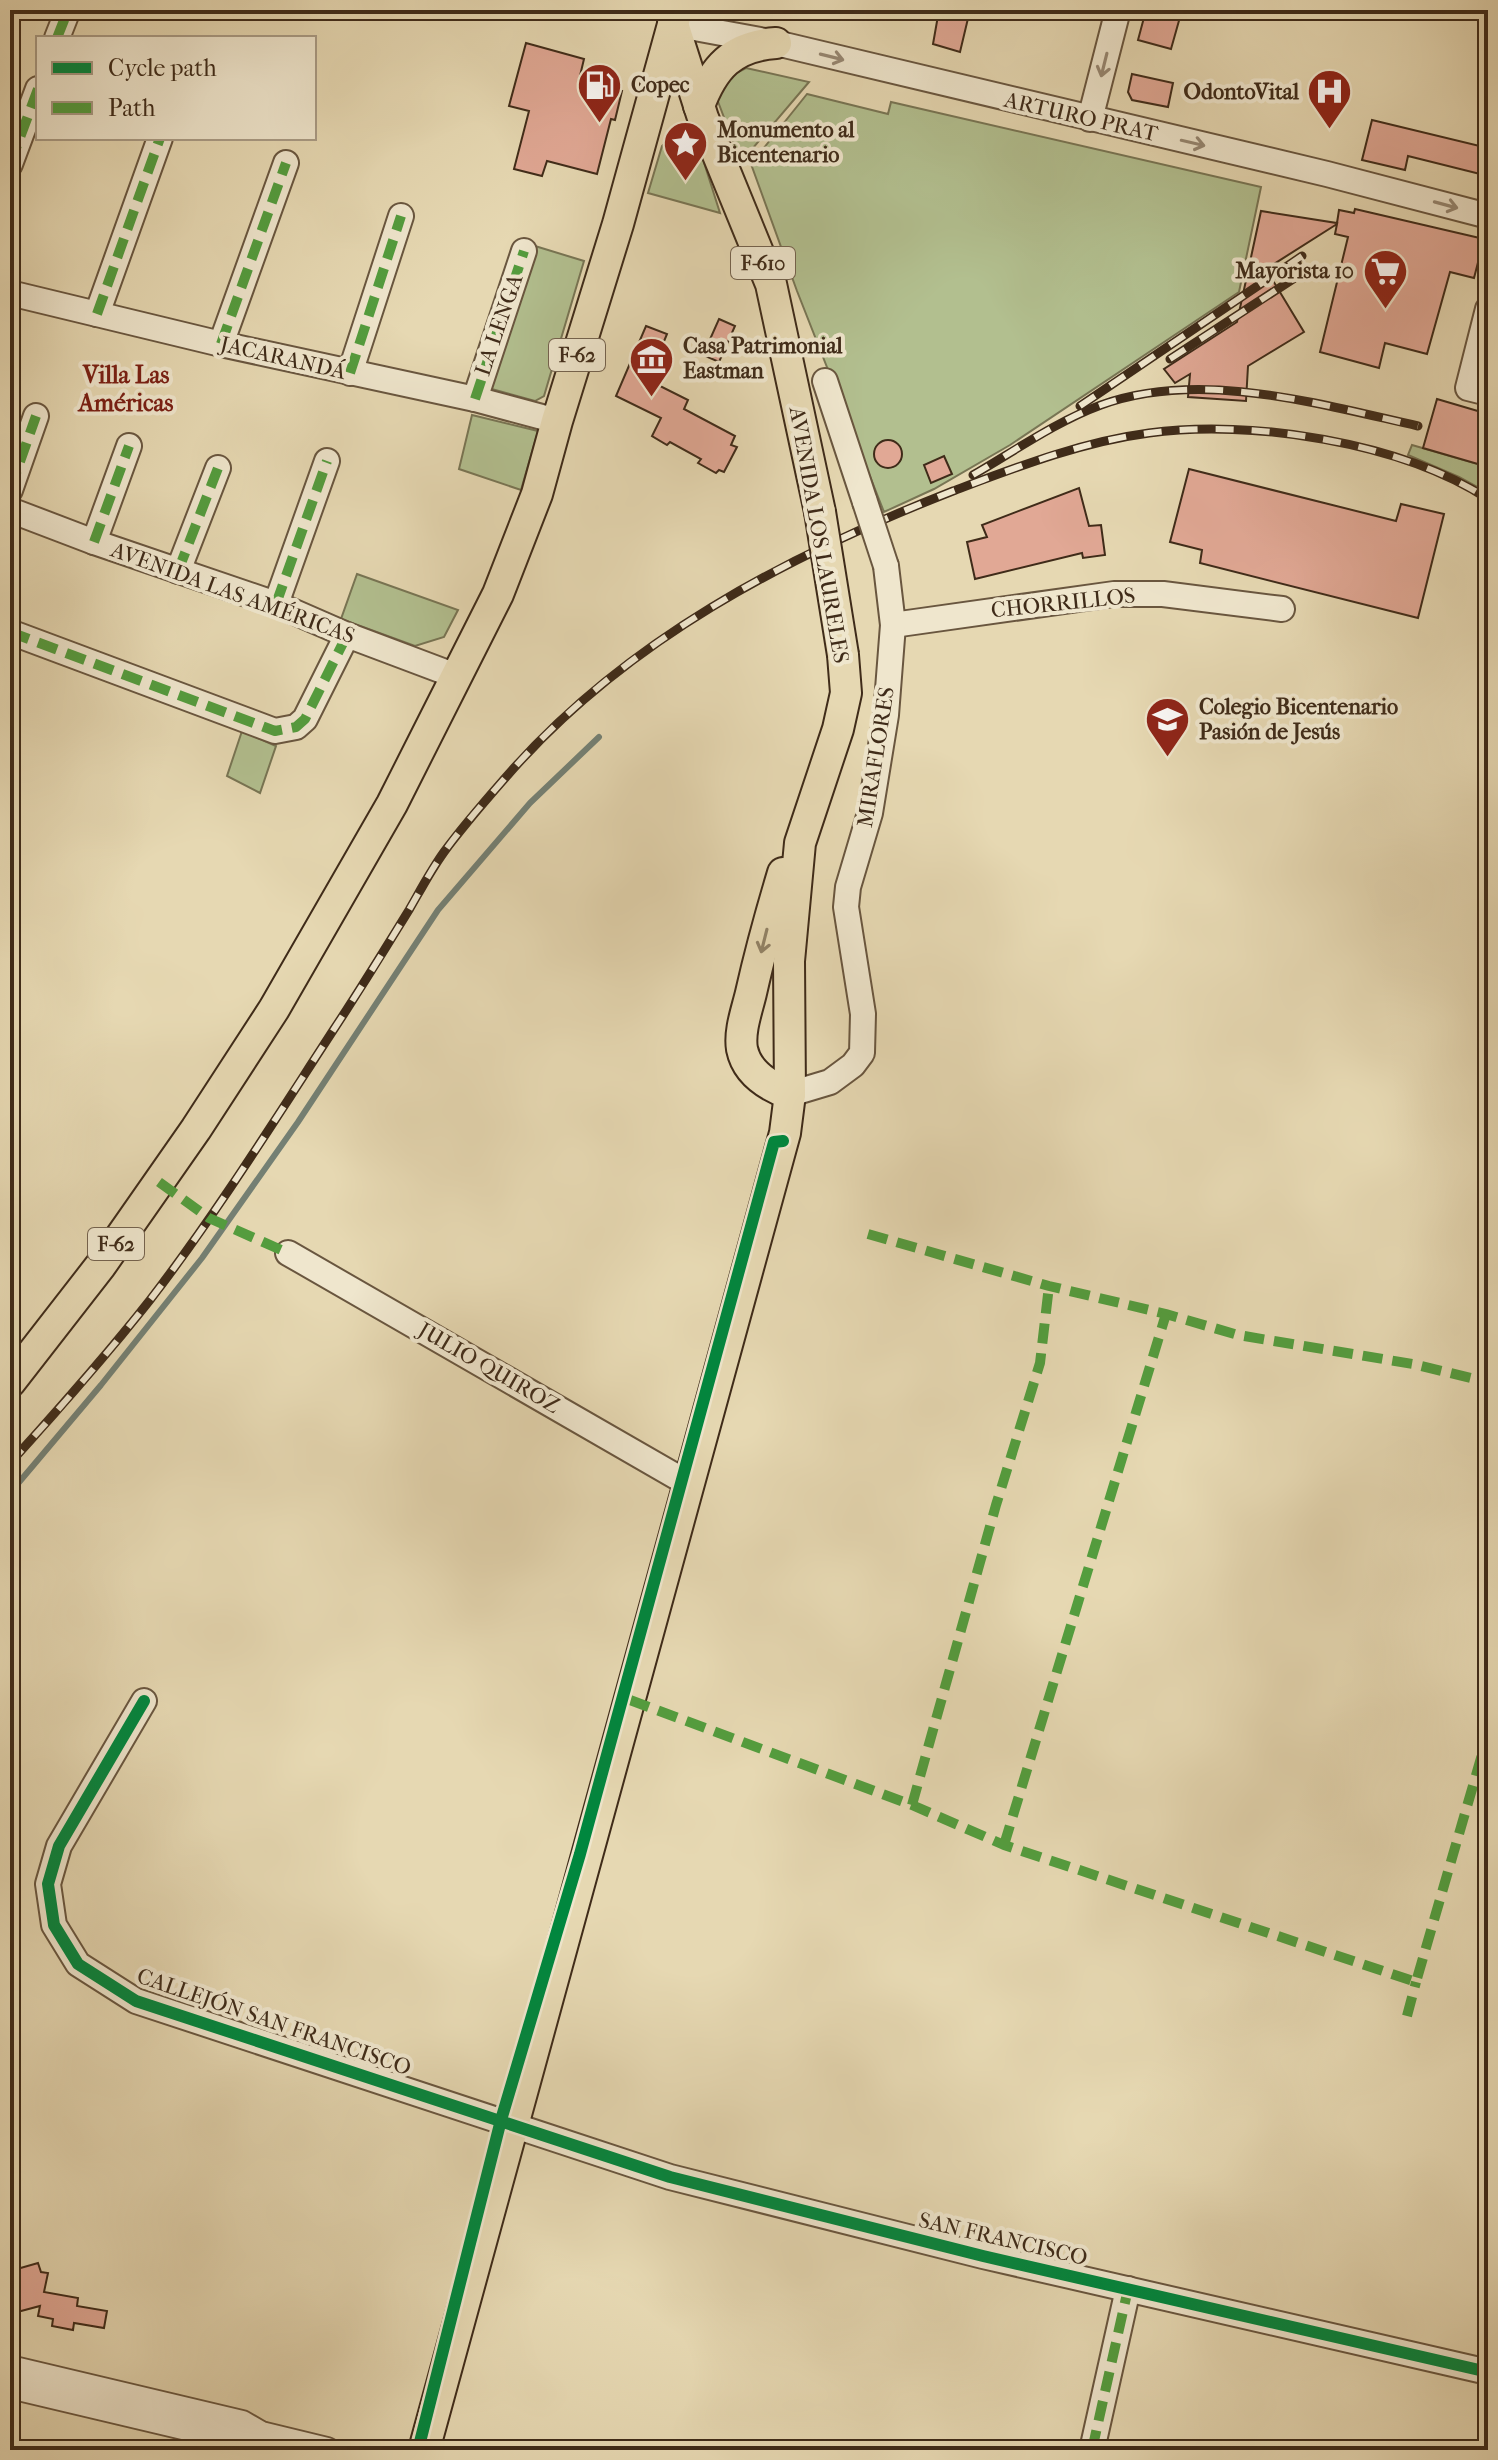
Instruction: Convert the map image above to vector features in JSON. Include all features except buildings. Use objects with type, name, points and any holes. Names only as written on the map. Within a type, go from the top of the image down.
[{"type":"main road","name":"AVENIDA LOS LAURELES","points":[[424,2450],[785,1133],[790,1094],[789,961],[800,843],[838,729],[846,693],[843,655],[820,512],[771,284],[701,112],[675,17]]},
{"type":"main road","name":"F-62","points":[[10,1382],[101,1265],[196,1129],[274,1009],[392,804],[503,580],[537,494],[618,224],[675,17]]},
{"type":"main road","points":[[646,123],[671,105],[687,106],[701,112],[708,82],[719,67],[741,52],[776,43]]},
{"type":"main road","points":[[790,1094],[775,1089],[761,1079],[750,1067],[741,1046],[770,914],[792,851],[800,843]]},
{"type":"street","points":[[58,36],[68,10]]},
{"type":"street","points":[[1090,119],[1118,10]]},
{"type":"street","name":"ARTURO PRAT","points":[[675,17],[1488,216]]},
{"type":"street","points":[[10,164],[36,94]]},
{"type":"street","points":[[97,314],[159,140]]},
{"type":"street","points":[[221,344],[286,163]]},
{"type":"street","points":[[350,373],[401,216]]},
{"type":"street","name":"LA LENGA","points":[[475,399],[524,251]]},
{"type":"street","name":"JACARANDÁ","points":[[10,293],[221,344],[475,399],[557,421]]},
{"type":"street","points":[[1488,309],[1468,388],[1488,393]]},
{"type":"street","name":"MIRAFLORES","points":[[790,1094],[830,1082],[853,1065],[862,1053],[863,1014],[846,907],[848,887],[870,813],[886,715],[893,625],[886,566],[825,381]]},
{"type":"street","points":[[10,490],[36,416]]},
{"type":"street","points":[[94,542],[129,446]]},
{"type":"street","points":[[276,604],[327,461]]},
{"type":"street","points":[[178,571],[218,468]]},
{"type":"street","name":"AVENIDA LAS AMÉRICAS","points":[[10,510],[276,604],[347,635],[456,676]]},
{"type":"street","name":"CHORRILLOS","points":[[893,625],[1114,594],[1163,594],[1282,609]]},
{"type":"street","points":[[10,632],[275,731],[296,727],[305,719],[347,635]]},
{"type":"street","name":"JULIO QUIROZ","points":[[288,1253],[689,1484]]},
{"type":"street","name":"CALLEJÓN SAN FRANCISCO","points":[[144,1701],[59,1846],[48,1884],[54,1925],[78,1964],[136,2001],[513,2125]]},
{"type":"street","name":"SAN FRANCISCO","points":[[513,2125],[670,2177],[983,2256],[1488,2372]]},
{"type":"street","points":[[1092,2450],[1128,2289]]},
{"type":"street","points":[[20,2379],[242,2423],[261,2434],[327,2450]]},
{"type":"green space","points":[[746,68],[809,82],[741,162],[717,99],[723,80]]},
{"type":"green space","points":[[807,94],[888,114],[891,102],[1261,187],[1239,292],[1010,445],[934,489],[884,512],[751,164]]},
{"type":"green space","points":[[675,133],[689,134],[700,150],[720,213],[648,193],[662,146]]},
{"type":"green space","points":[[535,246],[584,261],[544,396],[535,401],[488,388]]},
{"type":"green space","points":[[472,415],[538,431],[521,490],[459,469]]},
{"type":"green space","points":[[1412,445],[1488,467],[1488,493],[1408,455]]},
{"type":"green space","points":[[357,574],[458,610],[444,637],[415,646],[341,619]]},
{"type":"green space","points":[[242,731],[276,746],[260,793],[227,776]]},
{"type":"waterway","points":[[10,1493],[202,1258],[298,1122],[438,910],[530,803],[599,737]]},
{"type":"railway","points":[[1080,406],[1302,256]]},
{"type":"railway","points":[[1170,359],[1307,270]]},
{"type":"railway","points":[[973,475],[1052,428],[1101,405],[1139,395],[1178,390],[1260,394],[1418,426]]},
{"type":"railway","points":[[10,1463],[116,1342],[199,1233],[459,833],[553,728],[656,643],[770,574],[891,516],[1025,464],[1124,437],[1189,429],[1233,429],[1324,439],[1413,463],[1453,479],[1488,499]]},
{"type":"marked path","points":[[58,36],[68,10]]},
{"type":"marked path","points":[[10,164],[36,94]]},
{"type":"marked path","points":[[97,314],[159,140]]},
{"type":"marked path","points":[[221,344],[286,163]]},
{"type":"marked path","points":[[350,373],[401,216]]},
{"type":"marked path","points":[[475,399],[524,251]]},
{"type":"marked path","points":[[10,490],[36,416]]},
{"type":"marked path","points":[[94,542],[129,446]]},
{"type":"marked path","points":[[276,604],[327,461]]},
{"type":"marked path","points":[[178,571],[218,468]]},
{"type":"marked path","points":[[10,632],[275,731],[296,727],[305,719],[347,635]]},
{"type":"marked path","points":[[159,1182],[209,1218],[288,1253]]},
{"type":"marked path","points":[[868,1234],[1049,1286],[1238,1335],[1413,1364],[1488,1382]]},
{"type":"marked path","points":[[912,1805],[996,1505],[1040,1363],[1049,1286]]},
{"type":"marked path","points":[[1004,1845],[1166,1314]]},
{"type":"marked path","points":[[630,1700],[912,1805],[1004,1845],[1416,1982],[1488,1734]]},
{"type":"marked path","points":[[1407,2016],[1416,1982]]},
{"type":"marked path","points":[[1092,2450],[1128,2289]]},
{"type":"cycle path","points":[[418,2450],[501,2120],[580,1854],[774,1142],[783,1141]]},
{"type":"cycle path","points":[[144,1701],[59,1846],[48,1884],[54,1925],[78,1964],[136,2001],[670,2177],[983,2256],[1488,2372]]},
{"type":"place","name":"Copec","points":[[600,124]]},
{"type":"place","name":"OdontoVital","points":[[1330,131]]},
{"type":"place","name":"Monumento al Bicentenario","points":[[686,182]]},
{"type":"place","name":"Mayorista 10","points":[[1385,310]]},
{"type":"place","name":"Casa Patrimonial Eastman","points":[[652,398]]},
{"type":"place","name":"Colegio Bicentenario Pasión de Jesús","points":[[1168,759]]},
{"type":"district","name":"Villa Las Américas","points":[[126,389]]}]
